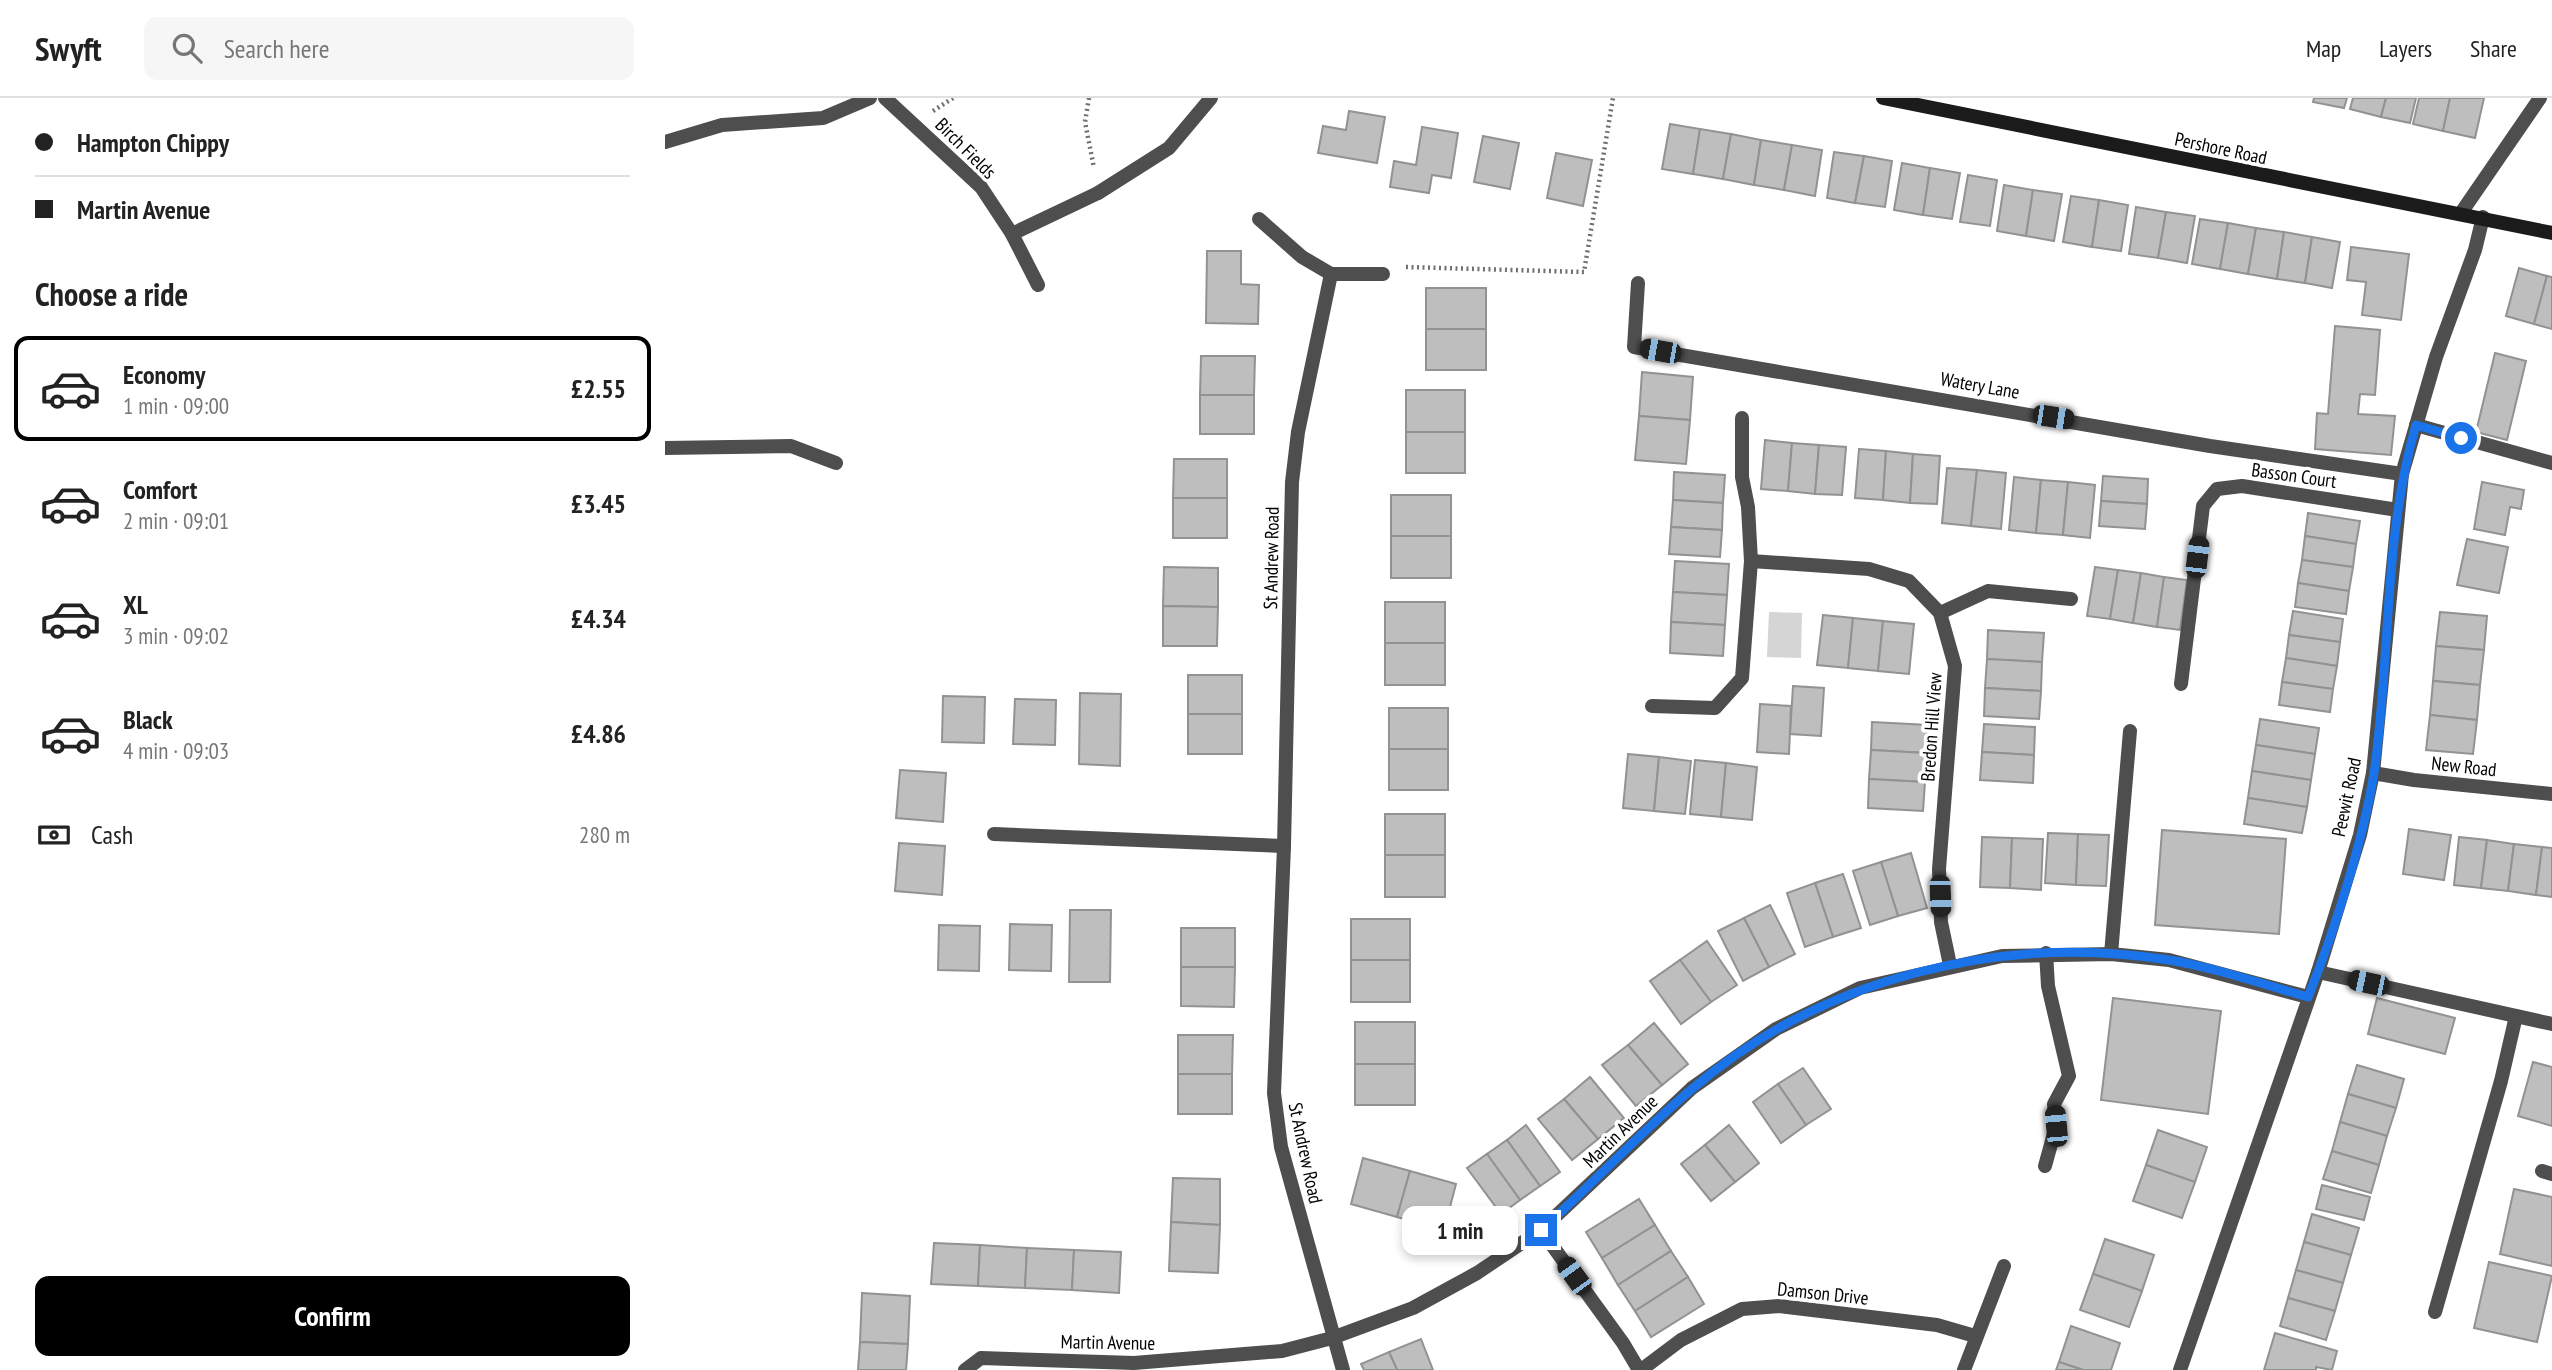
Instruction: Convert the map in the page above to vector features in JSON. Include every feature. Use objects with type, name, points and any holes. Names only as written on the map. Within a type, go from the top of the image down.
[{"type":"main road","name":"Pershore Road","points":[[1883,98],[2552,233]]},
{"type":"street","points":[[665,142],[722,125],[823,118],[870,98]]},
{"type":"street","name":"Birch Fields","points":[[884,98],[981,187],[1012,233],[1038,285]]},
{"type":"street","points":[[1012,233],[1098,193],[1169,148],[1211,98]]},
{"type":"street","points":[[2461,213],[2540,98]]},
{"type":"street","name":"Peewit Road","points":[[2180,1370],[2318,972],[2360,835],[2374,773],[2402,474],[2436,357],[2475,250],[2483,218]]},
{"type":"street","points":[[1259,219],[1302,257],[1331,275],[1383,275]]},
{"type":"street","name":"St Andrew Road","points":[[1331,275],[1298,432],[1292,482],[1285,846],[1274,1093],[1281,1147],[1343,1370]]},
{"type":"street","name":"Watery Lane","points":[[1638,283],[1634,347],[2210,446],[2402,474]]},
{"type":"street","points":[[1652,706],[1715,708],[1742,678],[1751,561],[1748,507],[1742,477],[1742,418]]},
{"type":"street","points":[[2416,425],[2552,463]]},
{"type":"street","points":[[665,448],[791,446],[836,463]]},
{"type":"street","name":"Basson Court","points":[[2181,684],[2203,506],[2217,489],[2242,486],[2398,510]]},
{"type":"street","name":"Bredon Hill View","points":[[1751,561],[1869,569],[1909,581],[1940,613],[1955,666],[1939,869],[1941,922],[1950,965]]},
{"type":"street","points":[[1940,613],[1988,591],[2071,599]]},
{"type":"street","points":[[2111,954],[2130,731]]},
{"type":"street","name":"New Road","points":[[2374,773],[2414,780],[2552,794]]},
{"type":"street","points":[[994,834],[1285,846]]},
{"type":"street","points":[[2045,1166],[2056,1126],[2054,1104],[2069,1076],[2048,986],[2046,953]]},
{"type":"street","name":"Martin Avenue","points":[[965,1370],[981,1358],[1134,1366],[1282,1351],[1332,1338],[1413,1308],[1477,1273],[1541,1230],[1692,1088],[1776,1029],[1860,988],[1950,965],[2002,956],[2046,953],[2111,954],[2169,960],[2308,997]]},
{"type":"street","points":[[2318,972],[2552,1024]]},
{"type":"street","points":[[2435,1312],[2517,1016]]},
{"type":"street","points":[[1541,1230],[1640,1370]]},
{"type":"street","points":[[1963,1370],[2004,1266]]},
{"type":"street","name":"Damson Drive","points":[[1640,1370],[1681,1340],[1742,1309],[1779,1306],[1937,1325],[1975,1336]]},
{"type":"path","points":[[1089,98],[1086,122],[1098,193]]},
{"type":"path","points":[[1383,275],[1397,267],[1584,272],[1613,98]]},
{"type":"shaded area","points":[[1769,612],[1802,613],[1801,658],[1767,657]]},
{"type":"building","points":[[2314,98],[2347,98],[2344,108],[2313,102]]},
{"type":"building","points":[[2353,98],[2386,98],[2381,117],[2350,109]]},
{"type":"building","points":[[2386,98],[2416,98],[2410,123],[2381,117]]},
{"type":"building","points":[[2419,98],[2450,98],[2443,131],[2413,124]]},
{"type":"building","points":[[2450,98],[2484,98],[2475,138],[2443,131]]},
{"type":"building","points":[[1349,111],[1385,117],[1377,163],[1318,153],[1323,126],[1346,130]]},
{"type":"building","points":[[1670,124],[1700,129],[1693,174],[1662,169]]},
{"type":"building","points":[[1422,127],[1458,133],[1451,178],[1432,175],[1429,193],[1390,187],[1394,161],[1416,165]]},
{"type":"building","points":[[1700,129],[1731,134],[1723,179],[1693,174]]},
{"type":"building","points":[[1731,134],[1761,140],[1754,185],[1723,179]]},
{"type":"building","points":[[1483,136],[1519,143],[1510,189],[1474,182]]},
{"type":"building","points":[[1761,140],[1792,145],[1784,190],[1754,185]]},
{"type":"building","points":[[1792,145],[1822,150],[1815,196],[1784,190]]},
{"type":"building","points":[[1834,152],[1864,156],[1855,203],[1827,198]]},
{"type":"building","points":[[1556,153],[1592,160],[1583,206],[1547,198]]},
{"type":"building","points":[[1864,156],[1892,161],[1885,207],[1855,203]]},
{"type":"building","points":[[1902,163],[1930,168],[1923,215],[1894,210]]},
{"type":"building","points":[[1930,168],[1960,173],[1952,219],[1923,215]]},
{"type":"building","points":[[1968,175],[1997,180],[1990,226],[1960,222]]},
{"type":"building","points":[[2004,185],[2033,190],[2026,236],[1997,231]]},
{"type":"building","points":[[2033,190],[2062,194],[2054,241],[2026,236]]},
{"type":"building","points":[[2071,196],[2099,200],[2092,247],[2063,242]]},
{"type":"building","points":[[2099,200],[2128,205],[2121,251],[2092,247]]},
{"type":"building","points":[[2136,207],[2166,212],[2158,258],[2129,254]]},
{"type":"building","points":[[2166,212],[2195,216],[2187,263],[2158,258]]},
{"type":"building","points":[[2200,219],[2228,223],[2220,269],[2192,264]]},
{"type":"building","points":[[2228,223],[2256,228],[2248,274],[2220,269]]},
{"type":"building","points":[[2256,228],[2284,232],[2277,279],[2248,274]]},
{"type":"building","points":[[2284,232],[2312,237],[2305,283],[2277,279]]},
{"type":"building","points":[[2312,237],[2340,242],[2332,288],[2305,283]]},
{"type":"building","points":[[2351,247],[2409,254],[2401,320],[2362,315],[2366,282],[2347,280]]},
{"type":"building","points":[[1207,251],[1241,251],[1241,284],[1259,285],[1258,324],[1206,323]]},
{"type":"building","points":[[2519,268],[2547,276],[2534,324],[2506,316]]},
{"type":"building","points":[[2547,276],[2552,277],[2552,329],[2534,324]]},
{"type":"building","points":[[1426,288],[1486,288],[1486,329],[1426,329]]},
{"type":"building","points":[[2335,326],[2380,330],[2375,395],[2360,394],[2358,414],[2395,416],[2391,455],[2315,449],[2317,413],[2328,414]]},
{"type":"building","points":[[1426,329],[1486,329],[1486,370],[1426,370]]},
{"type":"building","points":[[2495,353],[2526,361],[2507,440],[2476,432]]},
{"type":"building","points":[[1201,356],[1255,356],[1254,395],[1200,395]]},
{"type":"building","points":[[1642,372],[1693,377],[1690,420],[1639,416]]},
{"type":"building","points":[[1406,390],[1465,390],[1465,432],[1406,432]]},
{"type":"building","points":[[1200,395],[1254,395],[1254,434],[1200,434]]},
{"type":"building","points":[[1639,416],[1690,420],[1686,464],[1635,460]]},
{"type":"building","points":[[1406,432],[1465,432],[1465,473],[1406,473]]},
{"type":"building","points":[[1765,440],[1792,443],[1788,491],[1761,489]]},
{"type":"building","points":[[1792,443],[1819,445],[1815,494],[1788,491]]},
{"type":"building","points":[[1819,445],[1846,447],[1842,495],[1815,494]]},
{"type":"building","points":[[1859,449],[1886,451],[1883,500],[1855,498]]},
{"type":"building","points":[[1886,451],[1913,454],[1910,503],[1883,500]]},
{"type":"building","points":[[1913,454],[1940,456],[1937,504],[1910,503]]},
{"type":"building","points":[[1174,459],[1227,459],[1227,498],[1173,498]]},
{"type":"building","points":[[1947,468],[1977,470],[1971,526],[1942,523]]},
{"type":"building","points":[[1977,470],[2006,473],[2001,529],[1971,526]]},
{"type":"building","points":[[1674,472],[1725,475],[1723,503],[1673,500]]},
{"type":"building","points":[[2103,476],[2148,479],[2147,504],[2101,501]]},
{"type":"building","points":[[2014,477],[2041,480],[2036,533],[2009,530]]},
{"type":"building","points":[[2041,480],[2068,482],[2063,535],[2036,533]]},
{"type":"building","points":[[2068,482],[2095,485],[2090,538],[2063,535]]},
{"type":"building","points":[[2482,482],[2524,490],[2521,509],[2510,507],[2505,535],[2474,529]]},
{"type":"building","points":[[1391,495],[1451,495],[1451,536],[1391,536]]},
{"type":"building","points":[[1173,498],[1227,498],[1227,538],[1173,538]]},
{"type":"building","points":[[1673,500],[1723,503],[1722,530],[1671,527]]},
{"type":"building","points":[[2101,501],[2147,504],[2145,529],[2099,526]]},
{"type":"building","points":[[2308,513],[2360,521],[2356,544],[2305,536]]},
{"type":"building","points":[[1671,527],[1722,530],[1720,557],[1669,554]]},
{"type":"building","points":[[1391,536],[1451,536],[1451,578],[1391,578]]},
{"type":"building","points":[[2305,536],[2356,544],[2353,567],[2302,560]]},
{"type":"building","points":[[2467,539],[2508,547],[2499,593],[2457,585]]},
{"type":"building","points":[[2302,560],[2353,567],[2349,591],[2298,583]]},
{"type":"building","points":[[1675,561],[1729,564],[1727,595],[1673,592]]},
{"type":"building","points":[[1164,567],[1218,568],[1218,607],[1163,606]]},
{"type":"building","points":[[2095,567],[2118,570],[2110,619],[2087,616]]},
{"type":"building","points":[[2118,570],[2141,573],[2133,623],[2110,619]]},
{"type":"building","points":[[2141,573],[2164,577],[2157,627],[2133,623]]},
{"type":"building","points":[[2164,577],[2187,580],[2180,630],[2157,627]]},
{"type":"building","points":[[2298,583],[2349,591],[2346,614],[2295,607]]},
{"type":"building","points":[[1673,592],[1727,595],[1725,625],[1671,622]]},
{"type":"building","points":[[1385,602],[1445,602],[1445,643],[1385,643]]},
{"type":"building","points":[[1163,606],[1218,607],[1217,646],[1163,646]]},
{"type":"building","points":[[2293,611],[2343,619],[2340,642],[2289,635]]},
{"type":"building","points":[[2440,612],[2487,616],[2484,650],[2436,646]]},
{"type":"building","points":[[1823,615],[1853,618],[1848,668],[1817,665]]},
{"type":"building","points":[[1853,618],[1883,621],[1878,671],[1848,668]]},
{"type":"building","points":[[1883,621],[1914,624],[1909,674],[1878,671]]},
{"type":"building","points":[[1671,622],[1725,625],[1723,656],[1670,653]]},
{"type":"building","points":[[1988,630],[2044,633],[2042,662],[1987,659]]},
{"type":"building","points":[[2289,635],[2340,642],[2337,666],[2286,658]]},
{"type":"building","points":[[1385,643],[1445,643],[1445,685],[1385,685]]},
{"type":"building","points":[[2436,646],[2484,650],[2480,685],[2433,681]]},
{"type":"building","points":[[2286,658],[2337,666],[2333,689],[2282,682]]},
{"type":"building","points":[[1987,659],[2042,662],[2041,691],[1985,688]]},
{"type":"building","points":[[1188,675],[1242,675],[1242,714],[1188,714]]},
{"type":"building","points":[[2433,681],[2480,685],[2477,720],[2430,715]]},
{"type":"building","points":[[2282,682],[2333,689],[2330,712],[2279,705]]},
{"type":"building","points":[[1793,686],[1824,688],[1821,736],[1790,734]]},
{"type":"building","points":[[1985,688],[2041,691],[2039,719],[1984,716]]},
{"type":"building","points":[[1080,693],[1121,694],[1120,766],[1079,764]]},
{"type":"building","points":[[943,696],[985,697],[984,743],[942,742]]},
{"type":"building","points":[[1015,699],[1056,700],[1055,745],[1013,744]]},
{"type":"building","points":[[1760,704],[1791,706],[1789,754],[1757,752]]},
{"type":"building","points":[[1389,708],[1448,708],[1448,749],[1389,749]]},
{"type":"building","points":[[1188,714],[1242,714],[1242,754],[1188,754]]},
{"type":"building","points":[[2430,715],[2477,720],[2473,754],[2426,750]]},
{"type":"building","points":[[2260,719],[2319,728],[2315,754],[2256,745]]},
{"type":"building","points":[[1872,722],[1928,725],[1926,753],[1871,750]]},
{"type":"building","points":[[1984,724],[2035,727],[2034,755],[1982,752]]},
{"type":"building","points":[[2256,745],[2315,754],[2311,780],[2252,771]]},
{"type":"building","points":[[1389,749],[1448,749],[1448,790],[1389,790]]},
{"type":"building","points":[[1871,750],[1926,753],[1925,782],[1869,779]]},
{"type":"building","points":[[1982,752],[2034,755],[2033,783],[1980,780]]},
{"type":"building","points":[[1628,754],[1659,757],[1654,811],[1623,808]]},
{"type":"building","points":[[1659,757],[1691,761],[1685,814],[1654,811]]},
{"type":"building","points":[[1695,760],[1726,763],[1721,817],[1690,814]]},
{"type":"building","points":[[1726,763],[1757,767],[1752,820],[1721,817]]},
{"type":"building","points":[[900,770],[946,773],[943,822],[896,818]]},
{"type":"building","points":[[2252,771],[2311,780],[2307,807],[2248,798]]},
{"type":"building","points":[[1869,779],[1925,782],[1923,811],[1868,808]]},
{"type":"building","points":[[2248,798],[2307,807],[2302,833],[2244,824]]},
{"type":"building","points":[[1385,814],[1445,814],[1445,855],[1385,855]]},
{"type":"building","points":[[2409,829],[2451,835],[2444,880],[2403,874]]},
{"type":"building","points":[[2162,830],[2286,839],[2279,934],[2155,925]]},
{"type":"building","points":[[2048,833],[2078,834],[2076,885],[2045,883]]},
{"type":"building","points":[[2078,834],[2109,835],[2106,886],[2076,885]]},
{"type":"building","points":[[1982,837],[2012,838],[2010,888],[1980,887]]},
{"type":"building","points":[[2459,837],[2487,840],[2481,888],[2454,885]]},
{"type":"building","points":[[2012,838],[2043,839],[2041,890],[2010,888]]},
{"type":"building","points":[[2487,840],[2514,844],[2508,891],[2481,888]]},
{"type":"building","points":[[899,843],[945,846],[942,895],[895,891]]},
{"type":"building","points":[[2514,844],[2542,847],[2536,895],[2508,891]]},
{"type":"building","points":[[2542,847],[2552,848],[2552,897],[2536,895]]},
{"type":"building","points":[[1911,853],[1927,908],[1898,916],[1881,862]]},
{"type":"building","points":[[1385,855],[1445,855],[1445,897],[1385,897]]},
{"type":"building","points":[[1881,862],[1898,916],[1870,925],[1853,871]]},
{"type":"building","points":[[1843,874],[1861,928],[1833,937],[1815,883]]},
{"type":"building","points":[[1815,883],[1833,937],[1805,947],[1787,893]]},
{"type":"building","points":[[1770,905],[1795,954],[1769,967],[1744,918]]},
{"type":"building","points":[[1070,910],[1111,910],[1110,982],[1069,982]]},
{"type":"building","points":[[1744,918],[1769,967],[1743,981],[1718,931]]},
{"type":"building","points":[[1351,919],[1410,919],[1410,960],[1351,960]]},
{"type":"building","points":[[1010,924],[1052,925],[1051,971],[1009,970]]},
{"type":"building","points":[[939,925],[980,926],[979,971],[938,970]]},
{"type":"building","points":[[1181,928],[1235,928],[1235,967],[1181,967]]},
{"type":"building","points":[[1707,941],[1737,985],[1711,1002],[1680,960]]},
{"type":"building","points":[[1351,960],[1410,960],[1410,1002],[1351,1002]]},
{"type":"building","points":[[1680,960],[1711,1002],[1681,1024],[1650,981]]},
{"type":"building","points":[[1181,967],[1235,967],[1234,1007],[1181,1006]]},
{"type":"building","points":[[2113,998],[2221,1011],[2208,1114],[2101,1100]]},
{"type":"building","points":[[2377,998],[2455,1018],[2445,1054],[2368,1034]]},
{"type":"building","points":[[1355,1022],[1415,1022],[1415,1064],[1355,1064]]},
{"type":"building","points":[[1654,1023],[1688,1064],[1662,1085],[1628,1045]]},
{"type":"building","points":[[1178,1035],[1233,1035],[1232,1074],[1178,1074]]},
{"type":"building","points":[[1628,1045],[1662,1085],[1636,1106],[1602,1065]]},
{"type":"building","points":[[2533,1062],[2552,1067],[2552,1126],[2518,1116]]},
{"type":"building","points":[[1355,1064],[1415,1064],[1415,1105],[1355,1105]]},
{"type":"building","points":[[2357,1065],[2404,1079],[2396,1108],[2348,1094]]},
{"type":"building","points":[[1803,1068],[1831,1109],[1806,1125],[1778,1084]]},
{"type":"building","points":[[1178,1074],[1232,1074],[1232,1114],[1178,1114]]},
{"type":"building","points":[[1590,1077],[1624,1118],[1598,1139],[1564,1099]]},
{"type":"building","points":[[1778,1084],[1806,1125],[1781,1143],[1753,1102]]},
{"type":"building","points":[[2348,1094],[2396,1108],[2387,1136],[2340,1122]]},
{"type":"building","points":[[1564,1099],[1598,1139],[1572,1160],[1538,1119]]},
{"type":"building","points":[[2340,1122],[2387,1136],[2379,1165],[2332,1151]]},
{"type":"building","points":[[1526,1125],[1560,1172],[1540,1186],[1507,1140]]},
{"type":"building","points":[[1729,1125],[1759,1163],[1735,1182],[1705,1145]]},
{"type":"building","points":[[2158,1130],[2207,1147],[2195,1182],[2146,1165]]},
{"type":"building","points":[[1507,1140],[1540,1186],[1520,1200],[1487,1154]]},
{"type":"building","points":[[1705,1145],[1735,1182],[1711,1201],[1681,1164]]},
{"type":"building","points":[[2332,1151],[2379,1165],[2371,1193],[2323,1179]]},
{"type":"building","points":[[1487,1154],[1520,1200],[1501,1214],[1467,1168]]},
{"type":"building","points":[[1363,1158],[1410,1171],[1397,1217],[1351,1204]]},
{"type":"building","points":[[2146,1165],[2195,1182],[2182,1218],[2133,1201]]},
{"type":"building","points":[[1410,1171],[1456,1184],[1444,1230],[1397,1217]]},
{"type":"building","points":[[1173,1178],[1220,1179],[1220,1225],[1171,1222]]},
{"type":"building","points":[[2322,1185],[2370,1197],[2364,1220],[2316,1209]]},
{"type":"building","points":[[2514,1189],[2552,1197],[2552,1266],[2500,1254]]},
{"type":"building","points":[[1639,1199],[1655,1225],[1602,1258],[1586,1232]]},
{"type":"building","points":[[2312,1214],[2359,1228],[2351,1255],[2304,1242]]},
{"type":"building","points":[[1171,1222],[1220,1225],[1218,1273],[1169,1271]]},
{"type":"building","points":[[1655,1225],[1671,1251],[1618,1285],[1602,1258]]},
{"type":"building","points":[[2105,1239],[2154,1255],[2142,1291],[2093,1274]]},
{"type":"building","points":[[2304,1242],[2351,1255],[2343,1283],[2296,1270]]},
{"type":"building","points":[[934,1243],[980,1245],[978,1286],[931,1284]]},
{"type":"building","points":[[980,1245],[1027,1248],[1025,1288],[978,1286]]},
{"type":"building","points":[[1027,1248],[1074,1250],[1072,1290],[1025,1288]]},
{"type":"building","points":[[1074,1250],[1121,1252],[1119,1293],[1072,1290]]},
{"type":"building","points":[[1671,1251],[1688,1277],[1635,1311],[1618,1285]]},
{"type":"building","points":[[2489,1262],[2552,1276],[2537,1342],[2474,1328]]},
{"type":"building","points":[[2296,1270],[2343,1283],[2335,1311],[2288,1298]]},
{"type":"building","points":[[2093,1274],[2142,1291],[2129,1327],[2080,1310]]},
{"type":"building","points":[[1688,1277],[1704,1304],[1651,1337],[1635,1311]]},
{"type":"building","points":[[862,1293],[910,1296],[908,1344],[860,1342]]},
{"type":"building","points":[[2288,1298],[2335,1311],[2326,1340],[2280,1326]]},
{"type":"building","points":[[2071,1326],[2120,1343],[2111,1370],[2083,1370],[2059,1362]]},
{"type":"building","points":[[2275,1333],[2337,1351],[2332,1370],[2316,1367],[2316,1370],[2264,1370]]},
{"type":"building","points":[[1421,1339],[1433,1370],[1397,1370],[1389,1352]]},
{"type":"building","points":[[860,1342],[908,1344],[906,1370],[858,1370]]},
{"type":"building","points":[[1389,1352],[1397,1370],[1364,1370],[1361,1364]]},
{"type":"building","points":[[2059,1362],[2083,1370],[2056,1370]]},
{"type":"route","points":[[1541,1230],[1601,1177],[1692,1088],[1776,1029],[1860,988],[1950,965],[2002,956],[2046,953],[2111,954],[2169,960],[2308,997],[2360,835],[2374,773],[2402,474],[2416,425],[2461,438]]}]
